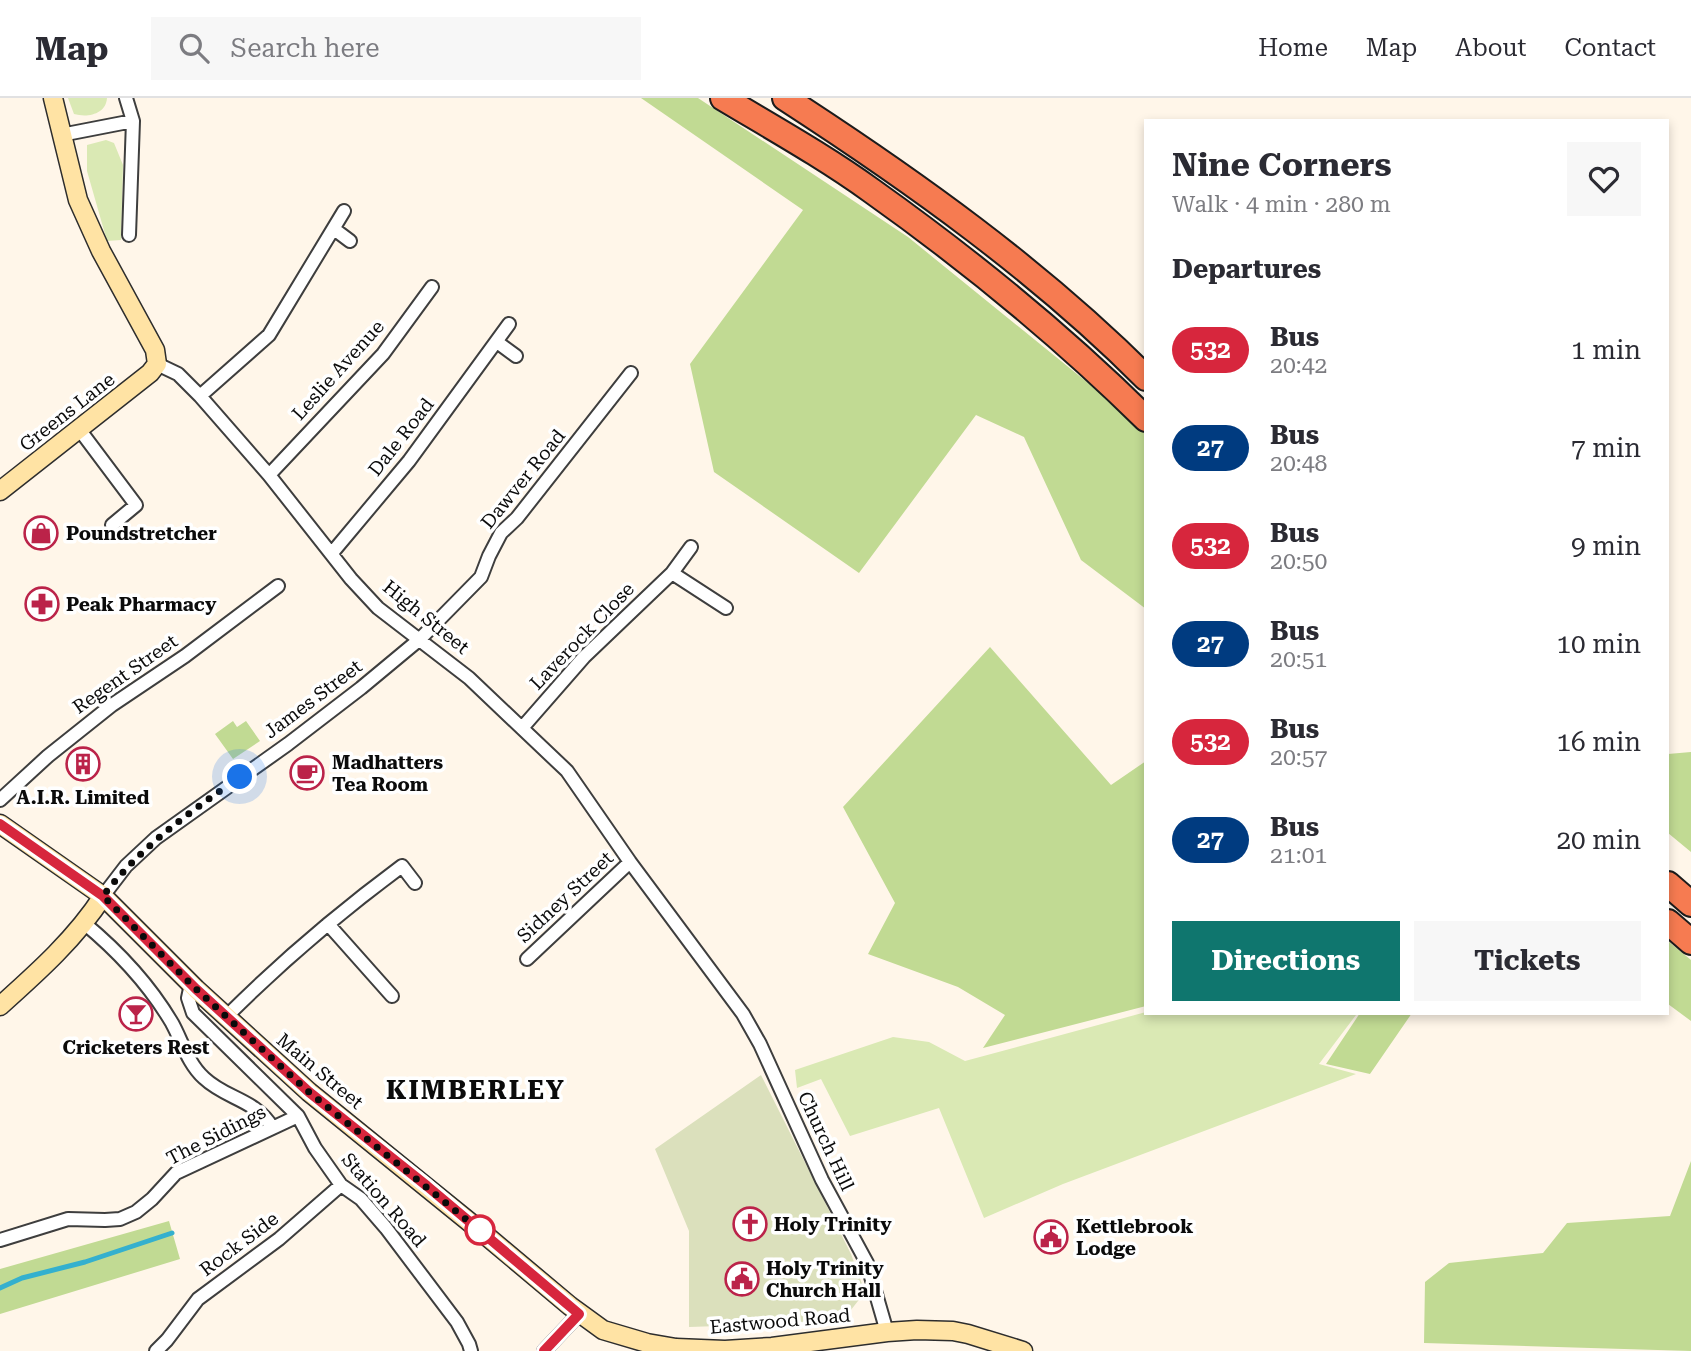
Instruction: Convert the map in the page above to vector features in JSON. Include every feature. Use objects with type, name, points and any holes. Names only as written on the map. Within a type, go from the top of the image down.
[{"type":"highway","points":[[723,98],[871,190],[920,227],[1011,297],[1094,368],[1144,417]]},
{"type":"highway","points":[[785,98],[914,183],[964,220],[1077,314],[1144,375]]},
{"type":"highway","points":[[1669,885],[1691,904]]},
{"type":"highway","points":[[1669,923],[1691,942]]},
{"type":"street","points":[[53,98],[78,200],[101,251],[155,350],[157,364]]},
{"type":"street","points":[[126,98],[133,121],[129,235]]},
{"type":"street","points":[[61,135],[133,121]]},
{"type":"street","points":[[200,396],[269,335],[344,211]]},
{"type":"street","points":[[334,229],[350,241]]},
{"type":"street","name":"Leslie Avenue","points":[[268,475],[383,354],[432,287]]},
{"type":"street","name":"Dale Road","points":[[332,553],[409,461],[509,324]]},
{"type":"street","points":[[497,342],[516,356]]},
{"type":"street","name":"High Street","points":[[157,364],[178,374],[200,396],[378,608],[469,678],[567,771],[716,975],[760,1044]]},
{"type":"street","name":"Greens Lane","points":[[0,491],[150,373],[157,364]]},
{"type":"street","name":"Dawver Road","points":[[420,639],[481,577],[488,555],[501,533],[517,518],[631,373]]},
{"type":"street","points":[[79,429],[136,505],[112,525]]},
{"type":"street","name":"Laverock Close","points":[[522,728],[584,657],[672,573],[691,547]]},
{"type":"street","points":[[672,573],[726,608]]},
{"type":"street","name":"Regent Street","points":[[0,800],[102,712],[186,656],[278,586]]},
{"type":"street","name":"James Street","points":[[103,896],[126,866],[156,838],[288,744],[420,639]]},
{"type":"street","name":"Main Street","points":[[0,824],[103,896],[191,984],[309,1092],[427,1186],[579,1314],[602,1330],[623,1338]]},
{"type":"street","name":"Sidney Street","points":[[527,959],[631,862]]},
{"type":"street","points":[[226,1017],[279,964],[402,866],[415,883]]},
{"type":"street","points":[[0,1006],[52,958],[84,923],[103,896]]},
{"type":"street","points":[[84,923],[143,980],[172,1023],[195,1069],[205,1080],[258,1109],[272,1127]]},
{"type":"street","points":[[328,924],[392,996]]},
{"type":"street","name":"Station Road","points":[[191,984],[188,998],[193,1013],[298,1116],[315,1148],[341,1185],[361,1199],[386,1227],[457,1322],[471,1351]]},
{"type":"street","name":"Church Hill","points":[[760,1044],[822,1180],[867,1264],[887,1332]]},
{"type":"street","name":"The Sidings","points":[[0,1240],[68,1219],[105,1220],[128,1215],[152,1199],[176,1172],[298,1116]]},
{"type":"street","name":"Rock Side","points":[[156,1351],[171,1346],[198,1299],[279,1239],[341,1185]]},
{"type":"street","points":[[544,1351],[579,1314]]},
{"type":"street","name":"Eastwood Road","points":[[623,1338],[680,1350],[725,1350],[772,1347],[887,1332],[953,1331],[1023,1351]]},
{"type":"green space","points":[[68,98],[107,98],[100,111],[85,115],[74,114]]},
{"type":"green space","points":[[641,98],[698,98],[908,237],[1125,413],[1144,433],[1144,607],[1081,560],[1024,437],[976,415],[859,573],[714,472],[690,364],[803,210]]},
{"type":"green space","points":[[106,140],[114,143],[123,165],[121,240],[107,241],[87,171],[87,145]]},
{"type":"green space","points":[[990,647],[1111,785],[1144,762],[1144,1007],[983,1048],[1005,1015],[958,987],[868,954],[895,903],[843,807]]},
{"type":"green space","points":[[233,721],[237,727],[246,721],[260,741],[233,759],[215,734]]},
{"type":"green space","points":[[1691,752],[1691,852],[1669,834],[1669,754]]},
{"type":"green space","points":[[1669,942],[1691,960],[1691,1021],[1669,1005]]},
{"type":"green space","points":[[1144,1013],[1144,1015],[1356,1015],[1319,1064],[1356,1074],[1063,1184],[984,1218],[939,1108],[850,1136],[821,1079],[797,1088],[795,1070],[893,1037],[929,1042],[965,1061]]},
{"type":"green space","points":[[1359,1015],[1411,1015],[1370,1074],[1326,1064]]},
{"type":"green space","points":[[761,1075],[851,1254],[865,1292],[847,1315],[806,1323],[689,1327],[689,1231],[655,1149]]},
{"type":"green space","points":[[1691,1161],[1691,1351],[1424,1343],[1425,1282],[1449,1263],[1543,1253],[1567,1223],[1670,1216]]},
{"type":"green space","points":[[169,1221],[180,1259],[0,1314],[0,1269]]},
{"type":"waterway","points":[[0,1288],[22,1278],[85,1262],[172,1233]]},
{"type":"bus line","name":"532","points":[[0,824],[103,896],[196,989],[309,1092],[427,1186],[579,1314],[544,1351]]},
{"type":"place","name":"Poundstretcher","points":[[41,533]]},
{"type":"place","name":"Peak Pharmacy","points":[[42,604]]},
{"type":"place","name":"A.I.R. Limited","points":[[83,764]]},
{"type":"place","name":"Madhatters Tea Room","points":[[307,773]]},
{"type":"place","name":"Cricketers Rest","points":[[136,1014]]},
{"type":"place","name":"Holy Trinity","points":[[750,1224]]},
{"type":"place","name":"Kettlebrook Lodge","points":[[1051,1237]]},
{"type":"place","name":"Holy Trinity Church Hall","points":[[742,1279]]},
{"type":"district","name":"KIMBERLEY","points":[[476,1090]]},
{"type":"route","points":[[240,777],[156,838],[126,866],[103,896],[196,989],[309,1092],[483,1233],[480,1230]]}]
